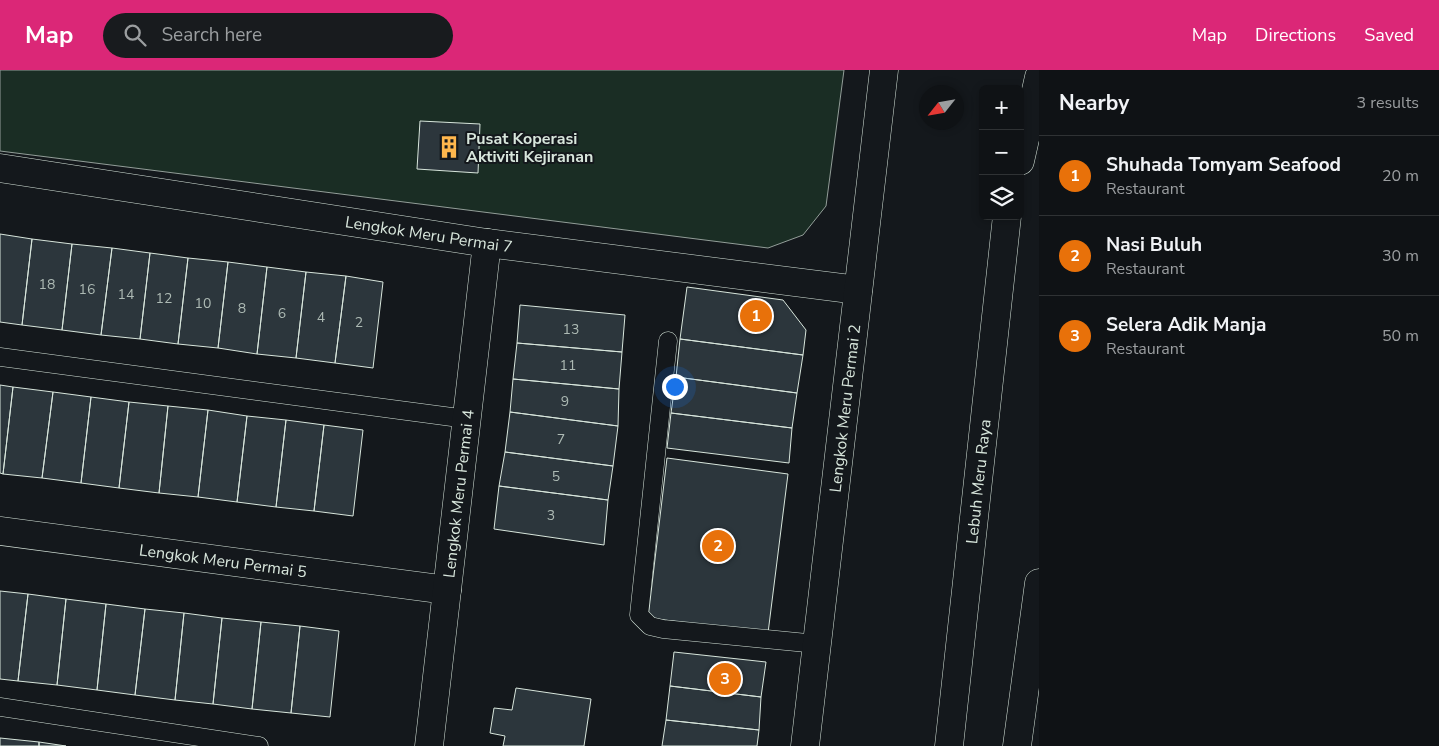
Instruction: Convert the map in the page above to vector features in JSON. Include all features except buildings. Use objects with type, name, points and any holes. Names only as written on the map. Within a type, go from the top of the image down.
[{"type":"street","name":"Lengkok Meru Permai 2","points":[[805,746],[884,70]]},
{"type":"street","points":[[1024,98],[1028,70]]},
{"type":"street","points":[[1024,143],[1039,77]]},
{"type":"street","name":"Lengkok Meru Permai 7","points":[[0,168],[486,243],[858,290]]},
{"type":"street","name":"Lebuh Meru Raya","points":[[949,746],[1007,220]]},
{"type":"street","name":"Lengkok Meru Permai 4","points":[[429,746],[486,243]]},
{"type":"street","name":"Lengkok Meru Permai 5","points":[[0,532],[447,590]]},
{"type":"street","points":[[1018,746],[1039,583]]},
{"type":"lane","points":[[668,341],[639,615],[650,626],[663,629],[817,644]]},
{"type":"lane","points":[[0,357],[466,419]]},
{"type":"lane","points":[[0,707],[259,746]]},
{"type":"green space","points":[[0,70],[844,70],[826,206],[803,235],[768,248],[0,151]]},
{"type":"place","name":"Pusat Koperasi Aktiviti Kejiranan","points":[[449,147]]},
{"type":"place","name":"Shuhada Tomyam Seafood","points":[[756,316]]},
{"type":"place","name":"Nasi Buluh","points":[[718,546]]},
{"type":"place","name":"Selera Adik Manja","points":[[725,679]]}]
